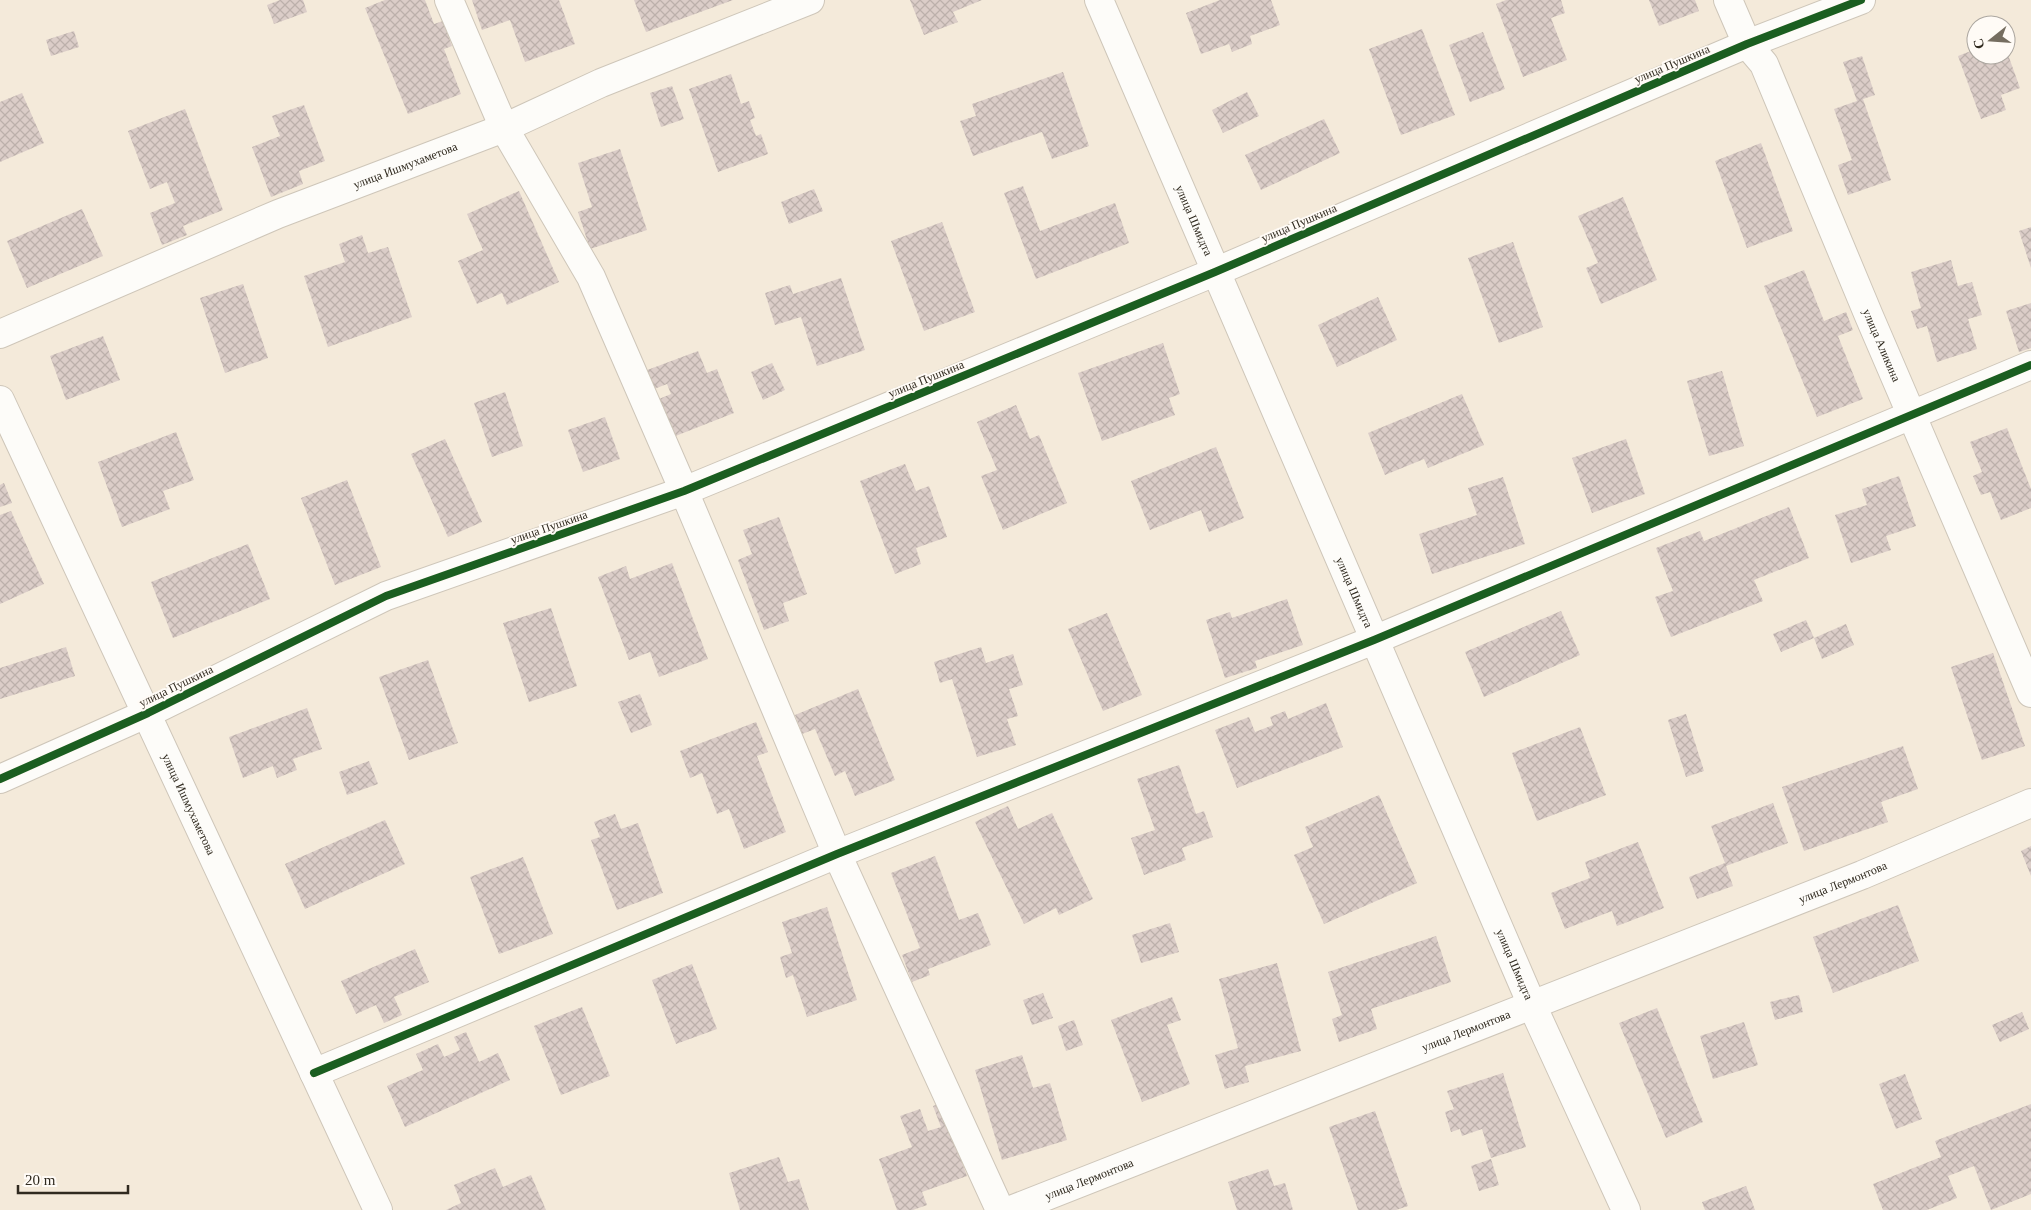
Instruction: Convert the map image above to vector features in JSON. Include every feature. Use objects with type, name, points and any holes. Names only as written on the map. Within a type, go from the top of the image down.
[{"type":"street","points":[[449,0],[504,128],[591,278],[684,491],[837,854],[1000,1210]]},
{"type":"street","name":"улица Ишмухаметова","points":[[0,334],[278,214],[504,128],[601,83],[810,0]]},
{"type":"street","name":"улица Шмидта","points":[[1099,0],[1532,1006],[1626,1210]]},
{"type":"street","name":"улица Аликина","points":[[1728,0],[1747,44],[1764,64],[2031,693]]},
{"type":"street","name":"улица Пушкина","points":[[0,778],[148,713],[386,596],[684,491],[1216,272],[1747,44],[1861,0]]},
{"type":"street","points":[[314,1073],[837,854],[1374,640],[2031,365]]},
{"type":"street","name":"улица Ишмухаметова","points":[[0,400],[148,713],[378,1210]]},
{"type":"street","name":"улица Лермонтова","points":[[1011,1210],[1862,875],[2031,803]]},
{"type":"building","points":[[280,0],[303,0],[307,12],[274,24],[267,5]]},
{"type":"building","points":[[385,0],[425,0],[434,24],[443,21],[452,46],[444,49],[461,94],[408,114],[365,8]]},
{"type":"building","points":[[472,0],[559,0],[575,44],[525,62],[510,20],[482,30]]},
{"type":"building","points":[[634,0],[733,0],[646,32]]},
{"type":"building","points":[[910,0],[982,0],[953,12],[958,22],[924,35]]},
{"type":"building","points":[[1220,0],[1271,0],[1280,25],[1250,36],[1252,44],[1232,52],[1229,44],[1201,54],[1186,13]]},
{"type":"building","points":[[1506,0],[1561,0],[1565,13],[1551,18],[1567,60],[1523,77],[1496,4]]},
{"type":"building","points":[[1649,0],[1695,0],[1699,11],[1659,26]]},
{"type":"building","points":[[1422,29],[1455,115],[1401,135],[1369,49]]},
{"type":"building","points":[[74,31],[79,47],[51,56],[46,40]]},
{"type":"building","points":[[1483,32],[1505,89],[1470,102],[1449,45]]},
{"type":"building","points":[[1966,53],[1966,65],[2012,65],[2020,88],[2001,95],[2006,110],[1981,119],[1958,56]]},
{"type":"building","points":[[1862,56],[1875,95],[1863,99],[1891,180],[1848,195],[1838,165],[1852,160],[1834,109],[1857,101],[1843,62]]},
{"type":"building","points":[[1063,72],[1089,146],[1052,159],[1042,132],[973,156],[960,121],[976,116],[972,104]]},
{"type":"building","points":[[731,74],[741,104],[749,101],[755,118],[750,120],[756,136],[761,134],[768,154],[718,172],[689,89]]},
{"type":"building","points":[[672,86],[684,119],[661,127],[650,93]]},
{"type":"building","points":[[1247,92],[1259,116],[1223,133],[1212,110]]},
{"type":"building","points":[[22,93],[44,143],[0,162],[0,102]]},
{"type":"building","points":[[304,105],[325,161],[299,171],[303,184],[271,197],[252,147],[280,136],[272,116]]},
{"type":"building","points":[[185,109],[223,210],[183,226],[187,235],[162,245],[150,213],[175,203],[167,182],[150,189],[128,131]]},
{"type":"building","points":[[1324,119],[1340,153],[1261,190],[1245,155]]},
{"type":"building","points":[[1761,143],[1793,231],[1747,248],[1715,161]]},
{"type":"building","points":[[620,149],[647,230],[590,249],[578,212],[592,207],[578,163]]},
{"type":"building","points":[[1023,186],[1040,231],[1115,203],[1129,243],[1036,279],[1004,193]]},
{"type":"building","points":[[814,189],[823,211],[789,224],[781,202]]},
{"type":"building","points":[[519,191],[559,282],[507,305],[502,293],[477,304],[458,261],[483,250],[467,214]]},
{"type":"building","points":[[1623,197],[1657,280],[1601,304],[1586,268],[1598,263],[1578,216]]},
{"type":"building","points":[[82,209],[103,256],[27,288],[7,241]]},
{"type":"building","points":[[942,222],[975,312],[924,331],[891,241]]},
{"type":"building","points":[[2031,227],[2031,268],[2019,231]]},
{"type":"building","points":[[362,235],[368,253],[388,247],[412,317],[328,347],[304,276],[345,262],[339,244]]},
{"type":"building","points":[[1513,242],[1543,327],[1499,343],[1468,258]]},
{"type":"building","points":[[1951,260],[1958,286],[1972,282],[1982,315],[1968,319],[1977,349],[1937,362],[1927,326],[1917,329],[1911,311],[1921,308],[1911,272]]},
{"type":"building","points":[[1804,270],[1824,321],[1846,312],[1853,330],[1838,336],[1863,399],[1817,417],[1764,286]]},
{"type":"building","points":[[841,278],[865,350],[817,366],[801,317],[775,325],[765,293],[790,285],[793,294]]},
{"type":"building","points":[[243,284],[268,358],[225,373],[200,298]]},
{"type":"building","points":[[1378,297],[1397,340],[1337,367],[1318,325]]},
{"type":"building","points":[[2031,303],[2031,348],[2019,352],[2006,311]]},
{"type":"building","points":[[103,336],[120,380],[66,400],[50,356]]},
{"type":"building","points":[[1163,343],[1180,394],[1169,398],[1175,415],[1102,441],[1078,373]]},
{"type":"building","points":[[698,351],[707,373],[717,369],[734,413],[673,437],[659,399],[671,394],[667,384],[649,391],[642,372]]},
{"type":"building","points":[[772,363],[785,390],[763,400],[751,372]]},
{"type":"building","points":[[1722,371],[1744,446],[1709,456],[1687,381]]},
{"type":"building","points":[[505,392],[523,446],[492,457],[474,403]]},
{"type":"building","points":[[1462,394],[1484,445],[1428,468],[1424,459],[1385,475],[1368,433]]},
{"type":"building","points":[[1016,405],[1030,439],[1039,435],[1067,503],[1003,530],[981,476],[997,470],[977,422]]},
{"type":"building","points":[[605,417],[620,459],[583,472],[568,430]]},
{"type":"building","points":[[2007,428],[2031,489],[2031,508],[2001,520],[1990,492],[1981,495],[1973,476],[1982,472],[1970,442]]},
{"type":"building","points":[[176,432],[194,480],[163,491],[170,509],[122,527],[98,462]]},
{"type":"building","points":[[445,439],[482,522],[448,537],[411,454]]},
{"type":"building","points":[[1626,439],[1645,494],[1592,513],[1572,458]]},
{"type":"building","points":[[1216,447],[1244,518],[1209,532],[1201,510],[1150,530],[1131,481]]},
{"type":"building","points":[[905,464],[916,491],[929,486],[947,537],[916,548],[921,564],[895,574],[860,481]]},
{"type":"building","points":[[1899,476],[1916,526],[1886,536],[1891,550],[1851,563],[1835,515],[1867,505],[1862,489]]},
{"type":"building","points":[[1503,477],[1525,544],[1432,574],[1419,534],[1477,515],[1468,488]]},
{"type":"building","points":[[347,480],[381,567],[335,585],[301,498]]},
{"type":"building","points":[[4,483],[12,503],[0,507],[0,485]]},
{"type":"building","points":[[1789,507],[1809,558],[1754,580],[1763,601],[1671,637],[1655,597],[1673,591],[1656,548],[1700,531],[1704,541]]},
{"type":"building","points":[[11,511],[44,584],[0,604],[0,515]]},
{"type":"building","points":[[779,517],[807,594],[783,603],[789,621],[764,630],[738,560],[752,554],[743,530]]},
{"type":"building","points":[[248,544],[270,599],[173,638],[151,582]]},
{"type":"building","points":[[672,563],[708,659],[659,677],[650,652],[629,660],[598,577],[626,566],[630,579]]},
{"type":"building","points":[[1287,599],[1303,645],[1255,661],[1257,668],[1225,678],[1206,620],[1230,612],[1232,618]]},
{"type":"building","points":[[551,608],[577,686],[529,702],[503,623]]},
{"type":"building","points":[[1561,611],[1580,655],[1484,697],[1465,652]]},
{"type":"building","points":[[1107,613],[1142,695],[1103,711],[1068,629]]},
{"type":"building","points":[[1806,620],[1814,638],[1781,652],[1773,634]]},
{"type":"building","points":[[1846,624],[1854,645],[1822,659],[1814,638]]},
{"type":"building","points":[[66,647],[75,676],[0,699],[0,668]]},
{"type":"building","points":[[981,647],[986,663],[1013,654],[1023,685],[1009,689],[1018,716],[1007,719],[1016,745],[977,757],[952,679],[940,683],[934,662]]},
{"type":"building","points":[[1993,653],[2025,746],[1982,760],[1951,667]]},
{"type":"building","points":[[428,660],[458,743],[409,760],[379,677]]},
{"type":"building","points":[[858,689],[895,780],[855,796],[845,771],[835,776],[815,729],[802,734],[795,715]]},
{"type":"building","points":[[640,694],[652,725],[631,733],[618,702]]},
{"type":"building","points":[[1326,703],[1343,747],[1237,788],[1215,730],[1249,717],[1255,732],[1273,725],[1270,717],[1285,711],[1288,719]]},
{"type":"building","points":[[307,708],[322,749],[293,759],[297,770],[277,778],[273,766],[243,778],[229,737]]},
{"type":"building","points":[[1686,714],[1704,771],[1686,777],[1668,720]]},
{"type":"building","points":[[756,722],[768,752],[757,756],[786,832],[744,849],[729,809],[717,814],[702,773],[690,778],[680,751]]},
{"type":"building","points":[[1580,727],[1606,795],[1537,821],[1512,753]]},
{"type":"building","points":[[1903,746],[1918,789],[1881,802],[1888,822],[1804,851],[1782,787]]},
{"type":"building","points":[[369,761],[378,784],[347,795],[339,772]]},
{"type":"building","points":[[1179,765],[1196,814],[1204,811],[1213,837],[1182,848],[1186,860],[1144,875],[1131,838],[1155,830],[1137,779]]},
{"type":"building","points":[[1379,795],[1417,883],[1324,924],[1294,855],[1313,847],[1305,827]]},
{"type":"building","points":[[1773,803],[1788,843],[1726,866],[1733,886],[1697,899],[1689,877],[1725,863],[1711,826]]},
{"type":"building","points":[[1008,806],[1018,829],[1052,813],[1093,899],[1059,915],[1056,908],[1024,924],[975,822]]},
{"type":"building","points":[[615,814],[621,829],[638,823],[663,893],[617,910],[591,840],[600,837],[594,822]]},
{"type":"building","points":[[385,820],[405,864],[305,909],[285,864]]},
{"type":"building","points":[[1638,842],[1664,908],[1617,926],[1612,911],[1565,929],[1551,893],[1590,878],[1585,862]]},
{"type":"building","points":[[2031,846],[2031,876],[2021,851]]},
{"type":"building","points":[[935,856],[959,920],[978,913],[991,945],[928,969],[930,975],[912,982],[902,955],[920,948],[891,873]]},
{"type":"building","points":[[523,857],[553,934],[499,954],[470,877]]},
{"type":"building","points":[[1898,905],[1919,961],[1833,993],[1813,937]]},
{"type":"building","points":[[827,907],[857,1000],[807,1017],[793,975],[786,978],[780,957],[792,953],[782,922]]},
{"type":"building","points":[[1170,923],[1179,952],[1141,963],[1132,935]]},
{"type":"building","points":[[1436,936],[1451,982],[1371,1009],[1377,1029],[1339,1042],[1332,1019],[1342,1015],[1328,972]]},
{"type":"building","points":[[415,949],[429,982],[394,997],[402,1015],[384,1023],[376,1005],[356,1014],[341,981]]},
{"type":"building","points":[[1277,963],[1301,1051],[1245,1066],[1249,1082],[1225,1089],[1215,1055],[1238,1048],[1219,979]]},
{"type":"building","points":[[692,964],[717,1029],[676,1044],[652,980]]},
{"type":"building","points":[[1043,993],[1053,1018],[1032,1025],[1023,1000]]},
{"type":"building","points":[[1799,995],[1803,1012],[1775,1020],[1770,1002]]},
{"type":"building","points":[[1172,997],[1181,1020],[1167,1025],[1190,1084],[1142,1102],[1111,1020]]},
{"type":"building","points":[[582,1007],[610,1076],[561,1095],[534,1026]]},
{"type":"building","points":[[1657,1008],[1703,1122],[1666,1138],[1619,1023]]},
{"type":"building","points":[[2022,1012],[2029,1029],[2000,1042],[1992,1025]]},
{"type":"building","points":[[1074,1020],[1083,1045],[1066,1051],[1058,1026]]},
{"type":"building","points":[[1744,1022],[1758,1065],[1713,1079],[1700,1036]]},
{"type":"building","points":[[466,1032],[479,1062],[498,1053],[510,1080],[405,1127],[387,1086],[423,1070],[416,1054],[438,1044],[444,1057],[460,1050],[454,1037]]},
{"type":"building","points":[[1022,1055],[1033,1088],[1050,1083],[1067,1140],[1002,1160],[975,1070]]},
{"type":"building","points":[[1503,1073],[1526,1147],[1491,1158],[1482,1129],[1462,1136],[1460,1129],[1451,1132],[1445,1112],[1454,1109],[1447,1091]]},
{"type":"building","points":[[1905,1074],[1922,1119],[1896,1129],[1879,1084]]},
{"type":"building","points":[[941,1103],[967,1176],[922,1192],[927,1205],[913,1210],[897,1210],[879,1159],[912,1147],[900,1116],[920,1109],[928,1131],[941,1127],[933,1106]]},
{"type":"building","points":[[2031,1104],[2031,1194],[1991,1210],[1974,1166],[1948,1176],[1957,1198],[1927,1210],[1883,1210],[1873,1184],[1941,1157],[1935,1141]]},
{"type":"building","points":[[1375,1111],[1408,1206],[1396,1210],[1358,1210],[1329,1127]]},
{"type":"building","points":[[779,1157],[788,1182],[799,1179],[809,1210],[740,1210],[729,1173]]},
{"type":"building","points":[[1491,1159],[1499,1185],[1479,1191],[1471,1166]]},
{"type":"building","points":[[495,1168],[503,1187],[531,1175],[546,1210],[446,1210],[461,1203],[454,1185]]},
{"type":"building","points":[[1268,1169],[1274,1186],[1285,1183],[1293,1210],[1237,1210],[1228,1182]]},
{"type":"building","points":[[1746,1186],[1755,1210],[1705,1210],[1702,1202]]},
{"type":"cycle path","points":[[0,779],[148,713],[386,596],[684,491],[1215,272],[1747,44],[1861,0]]},
{"type":"cycle path","points":[[314,1073],[837,854],[1374,640],[2031,365]]}]
